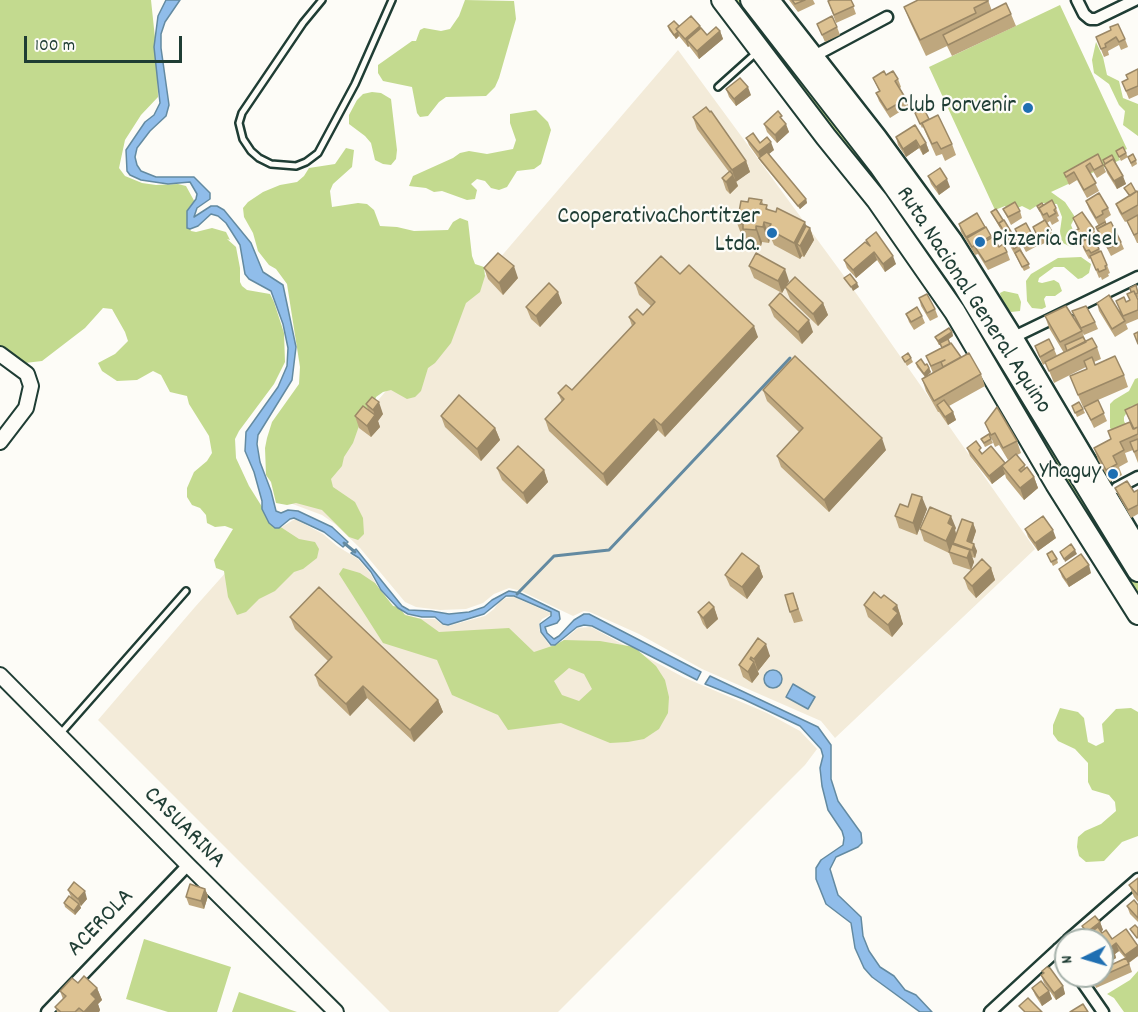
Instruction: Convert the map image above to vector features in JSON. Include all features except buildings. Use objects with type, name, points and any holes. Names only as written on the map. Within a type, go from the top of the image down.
[{"type":"highway","name":"Ruta Nacional General Aquino","points":[[722,0],[877,200],[955,312],[1107,567],[1138,614]]},
{"type":"highway","name":"Ruta Nacional General Aquino","points":[[751,0],[879,165],[963,284],[1138,571]]},
{"type":"main road","points":[[772,1],[879,165]]},
{"type":"main road","points":[[772,1],[816,55],[954,241],[1138,546]]},
{"type":"main road","points":[[1107,567],[1138,626]]},
{"type":"street","points":[[1077,0],[1084,14],[1096,20],[1135,0]]},
{"type":"street","points":[[816,55],[887,17]]},
{"type":"street","points":[[1014,337],[1138,277]]},
{"type":"street","points":[[0,354],[27,374],[31,386],[26,408],[0,442]]},
{"type":"street","points":[[1107,493],[1138,477]]},
{"type":"street","name":"CASUARINA","points":[[0,675],[58,736],[336,1012]]},
{"type":"street","name":"ACEROLA","points":[[47,1012],[188,866]]},
{"type":"street","points":[[1081,928],[1138,879]]},
{"type":"street","points":[[994,1011],[1054,953]]},
{"type":"street","points":[[1086,988],[1103,1012]]},
{"type":"lane","points":[[322,0],[303,23],[242,113],[239,123],[243,139],[251,151],[271,164],[296,166],[318,153],[356,84],[392,0]]},
{"type":"lane","points":[[718,87],[760,49]]},
{"type":"lane","points":[[58,736],[186,591]]},
{"type":"shaded area","points":[[678,50],[844,276],[1035,549],[835,738],[821,721],[702,669],[639,634],[590,612],[584,611],[573,616],[521,591],[509,588],[494,594],[483,603],[466,609],[440,610],[416,607],[405,602],[360,548],[335,524],[322,515],[290,503]]},
{"type":"shaded area","points":[[295,519],[323,534],[358,559],[370,573],[380,591],[396,609],[407,615],[422,619],[435,619],[448,626],[485,616],[499,602],[514,597],[550,613],[539,624],[540,632],[550,646],[555,647],[578,628],[591,627],[683,677],[767,713],[800,731],[817,749],[805,765],[558,1012],[390,1012],[98,720],[268,525],[277,530]]},
{"type":"green space","points":[[0,0],[151,0],[157,57],[158,97],[141,115],[125,140],[119,168],[125,176],[142,183],[186,186],[197,206],[192,214],[189,227],[191,231],[212,228],[226,232],[230,240],[227,239],[236,247],[242,286],[247,290],[270,294],[274,302],[284,333],[285,362],[274,384],[239,431],[235,439],[236,458],[249,486],[269,518],[299,539],[315,542],[319,549],[317,558],[303,569],[294,572],[275,591],[259,599],[246,612],[237,615],[228,597],[224,571],[216,568],[214,560],[233,529],[225,526],[215,527],[207,523],[206,515],[200,508],[192,505],[187,497],[187,488],[194,472],[207,461],[212,453],[209,436],[189,404],[187,396],[170,392],[161,375],[153,371],[137,380],[117,381],[102,371],[98,363],[115,354],[128,341],[112,309],[103,308],[85,328],[42,361],[25,363],[8,356],[0,345]]},
{"type":"green space","points":[[465,0],[514,1],[516,19],[499,78],[495,87],[486,96],[446,97],[428,116],[420,117],[417,113],[412,87],[383,81],[378,73],[378,65],[412,41],[416,41],[420,30],[424,28],[441,31],[450,29],[459,16]]},
{"type":"green space","points":[[731,0],[744,0],[928,242],[1138,582],[1138,602],[1014,398]]},
{"type":"green space","name":"Club Porvenir","points":[[1060,5],[1127,149],[1117,154],[1120,160],[1051,192],[1065,202],[1075,217],[1071,225],[1077,240],[1071,247],[1063,243],[1061,239],[1062,217],[1057,204],[1041,203],[1030,210],[1022,206],[1009,212],[1005,206],[995,210],[929,67]]},
{"type":"green space","points":[[1096,42],[1103,57],[1107,75],[1119,81],[1123,98],[1138,104],[1138,136],[1123,125],[1125,111],[1119,105],[1109,84],[1094,73],[1092,60]]},
{"type":"green space","points":[[381,93],[391,99],[397,150],[396,159],[391,165],[375,160],[371,143],[349,124],[349,115],[357,100],[363,94]]},
{"type":"green space","points":[[536,110],[548,122],[551,130],[541,164],[534,169],[517,171],[507,187],[499,190],[491,188],[485,181],[477,179],[471,184],[477,190],[475,199],[467,200],[442,191],[434,192],[426,188],[409,186],[413,176],[460,153],[469,151],[487,154],[513,149],[516,140],[510,123],[510,114]]},
{"type":"green space","points":[[346,148],[354,150],[352,167],[333,184],[330,191],[332,207],[367,204],[374,210],[380,226],[414,231],[448,230],[453,222],[460,218],[468,221],[472,256],[475,264],[484,267],[485,276],[480,292],[466,303],[451,343],[428,368],[421,391],[415,397],[407,399],[391,390],[376,397],[371,413],[359,426],[342,466],[331,479],[333,487],[355,502],[363,518],[364,534],[358,540],[349,537],[322,510],[296,503],[287,505],[276,503],[271,482],[266,475],[265,448],[272,422],[299,384],[300,367],[287,284],[258,251],[253,233],[244,217],[243,208],[263,192],[280,185],[297,182],[309,168],[335,164]]},
{"type":"green space","points":[[1081,257],[1091,264],[1089,273],[1078,279],[1064,267],[1054,267],[1039,278],[1038,282],[1054,280],[1059,283],[1062,291],[1055,296],[1046,296],[1044,299],[1046,307],[1032,308],[1027,301],[1026,281],[1031,274],[1058,258]]},
{"type":"green space","points":[[1004,291],[1018,294],[1021,302],[1020,311],[1011,312],[1002,302],[1000,293]]},
{"type":"green space","points":[[1138,378],[1138,405],[1131,406],[1124,417],[1126,425],[1113,432],[1110,428],[1110,404],[1129,391],[1135,379]]},
{"type":"green space","points":[[343,568],[360,573],[375,583],[393,606],[399,607],[405,615],[421,619],[439,632],[509,628],[534,652],[564,640],[600,641],[634,647],[656,666],[665,680],[669,697],[668,713],[659,729],[644,739],[628,742],[610,743],[561,723],[508,730],[498,715],[452,695],[437,660],[383,643],[339,574]],"holes":[[[569,668],[584,674],[592,689],[579,701],[562,695],[554,681]]]},
{"type":"green space","points":[[1060,708],[1078,712],[1084,718],[1088,742],[1096,746],[1104,742],[1102,724],[1116,709],[1131,708],[1138,712],[1138,836],[1122,842],[1104,861],[1086,862],[1079,856],[1078,837],[1101,824],[1116,811],[1115,802],[1109,795],[1092,790],[1088,782],[1088,763],[1075,749],[1058,741],[1053,734],[1053,725]]},
{"type":"green space","points":[[144,939],[231,967],[217,1012],[168,1012],[126,999]]},
{"type":"green space","points":[[1138,971],[1138,1012],[1124,1012],[1114,998],[1107,994],[1130,980]]},
{"type":"green space","points":[[239,992],[297,1012],[232,1012]]},
{"type":"water","points":[[166,0],[180,0],[165,22],[161,34],[169,105],[166,116],[137,148],[135,157],[137,165],[141,171],[156,177],[194,177],[210,193],[210,199],[197,208],[194,217],[211,206],[224,210],[251,243],[263,272],[283,285],[296,347],[292,380],[258,435],[260,462],[276,511],[281,513],[288,510],[298,511],[332,527],[348,542],[343,547],[324,532],[294,518],[279,528],[269,523],[262,509],[254,472],[245,451],[246,432],[278,387],[287,366],[288,348],[283,324],[271,291],[249,279],[245,274],[240,245],[226,223],[218,216],[211,214],[198,226],[187,228],[187,211],[197,194],[190,182],[168,184],[141,180],[127,171],[126,150],[145,122],[154,115],[160,103],[154,47],[158,16]]},
{"type":"water","points":[[356,549],[402,606],[409,610],[449,614],[469,612],[484,607],[509,591],[520,593],[559,612],[560,619],[557,623],[545,627],[547,633],[554,639],[574,620],[584,614],[589,614],[701,672],[697,680],[592,626],[577,627],[555,645],[551,645],[541,632],[540,624],[551,616],[551,612],[514,596],[506,596],[484,614],[448,625],[435,617],[408,614],[398,608],[381,590],[371,572],[359,558],[351,553]]},
{"type":"water","points":[[769,670],[777,670],[782,675],[780,686],[769,688],[764,683],[764,675]]},
{"type":"water","points":[[710,676],[818,727],[831,745],[831,779],[838,801],[861,833],[862,843],[836,857],[830,869],[838,895],[861,917],[863,936],[869,951],[880,967],[894,976],[905,990],[916,995],[932,1012],[920,1012],[872,977],[864,968],[855,948],[851,923],[826,904],[816,879],[816,868],[821,860],[843,845],[844,838],[828,810],[822,786],[820,768],[823,756],[821,749],[800,726],[705,684]]},
{"type":"water","points":[[793,684],[815,697],[808,709],[786,697]]},
{"type":"waterway","points":[[517,594],[554,556],[609,550],[790,358]]},
{"type":"waterway","points":[[344,543],[355,552]]},
{"type":"place","name":"Club Porvenir","points":[[1028,108]]},
{"type":"place","name":"CooperativaChortitzer Ltda.","points":[[772,233]]},
{"type":"place","name":"Pizzeria Grisel","points":[[980,242]]},
{"type":"place","name":"Yhaguy","points":[[1113,474]]}]
